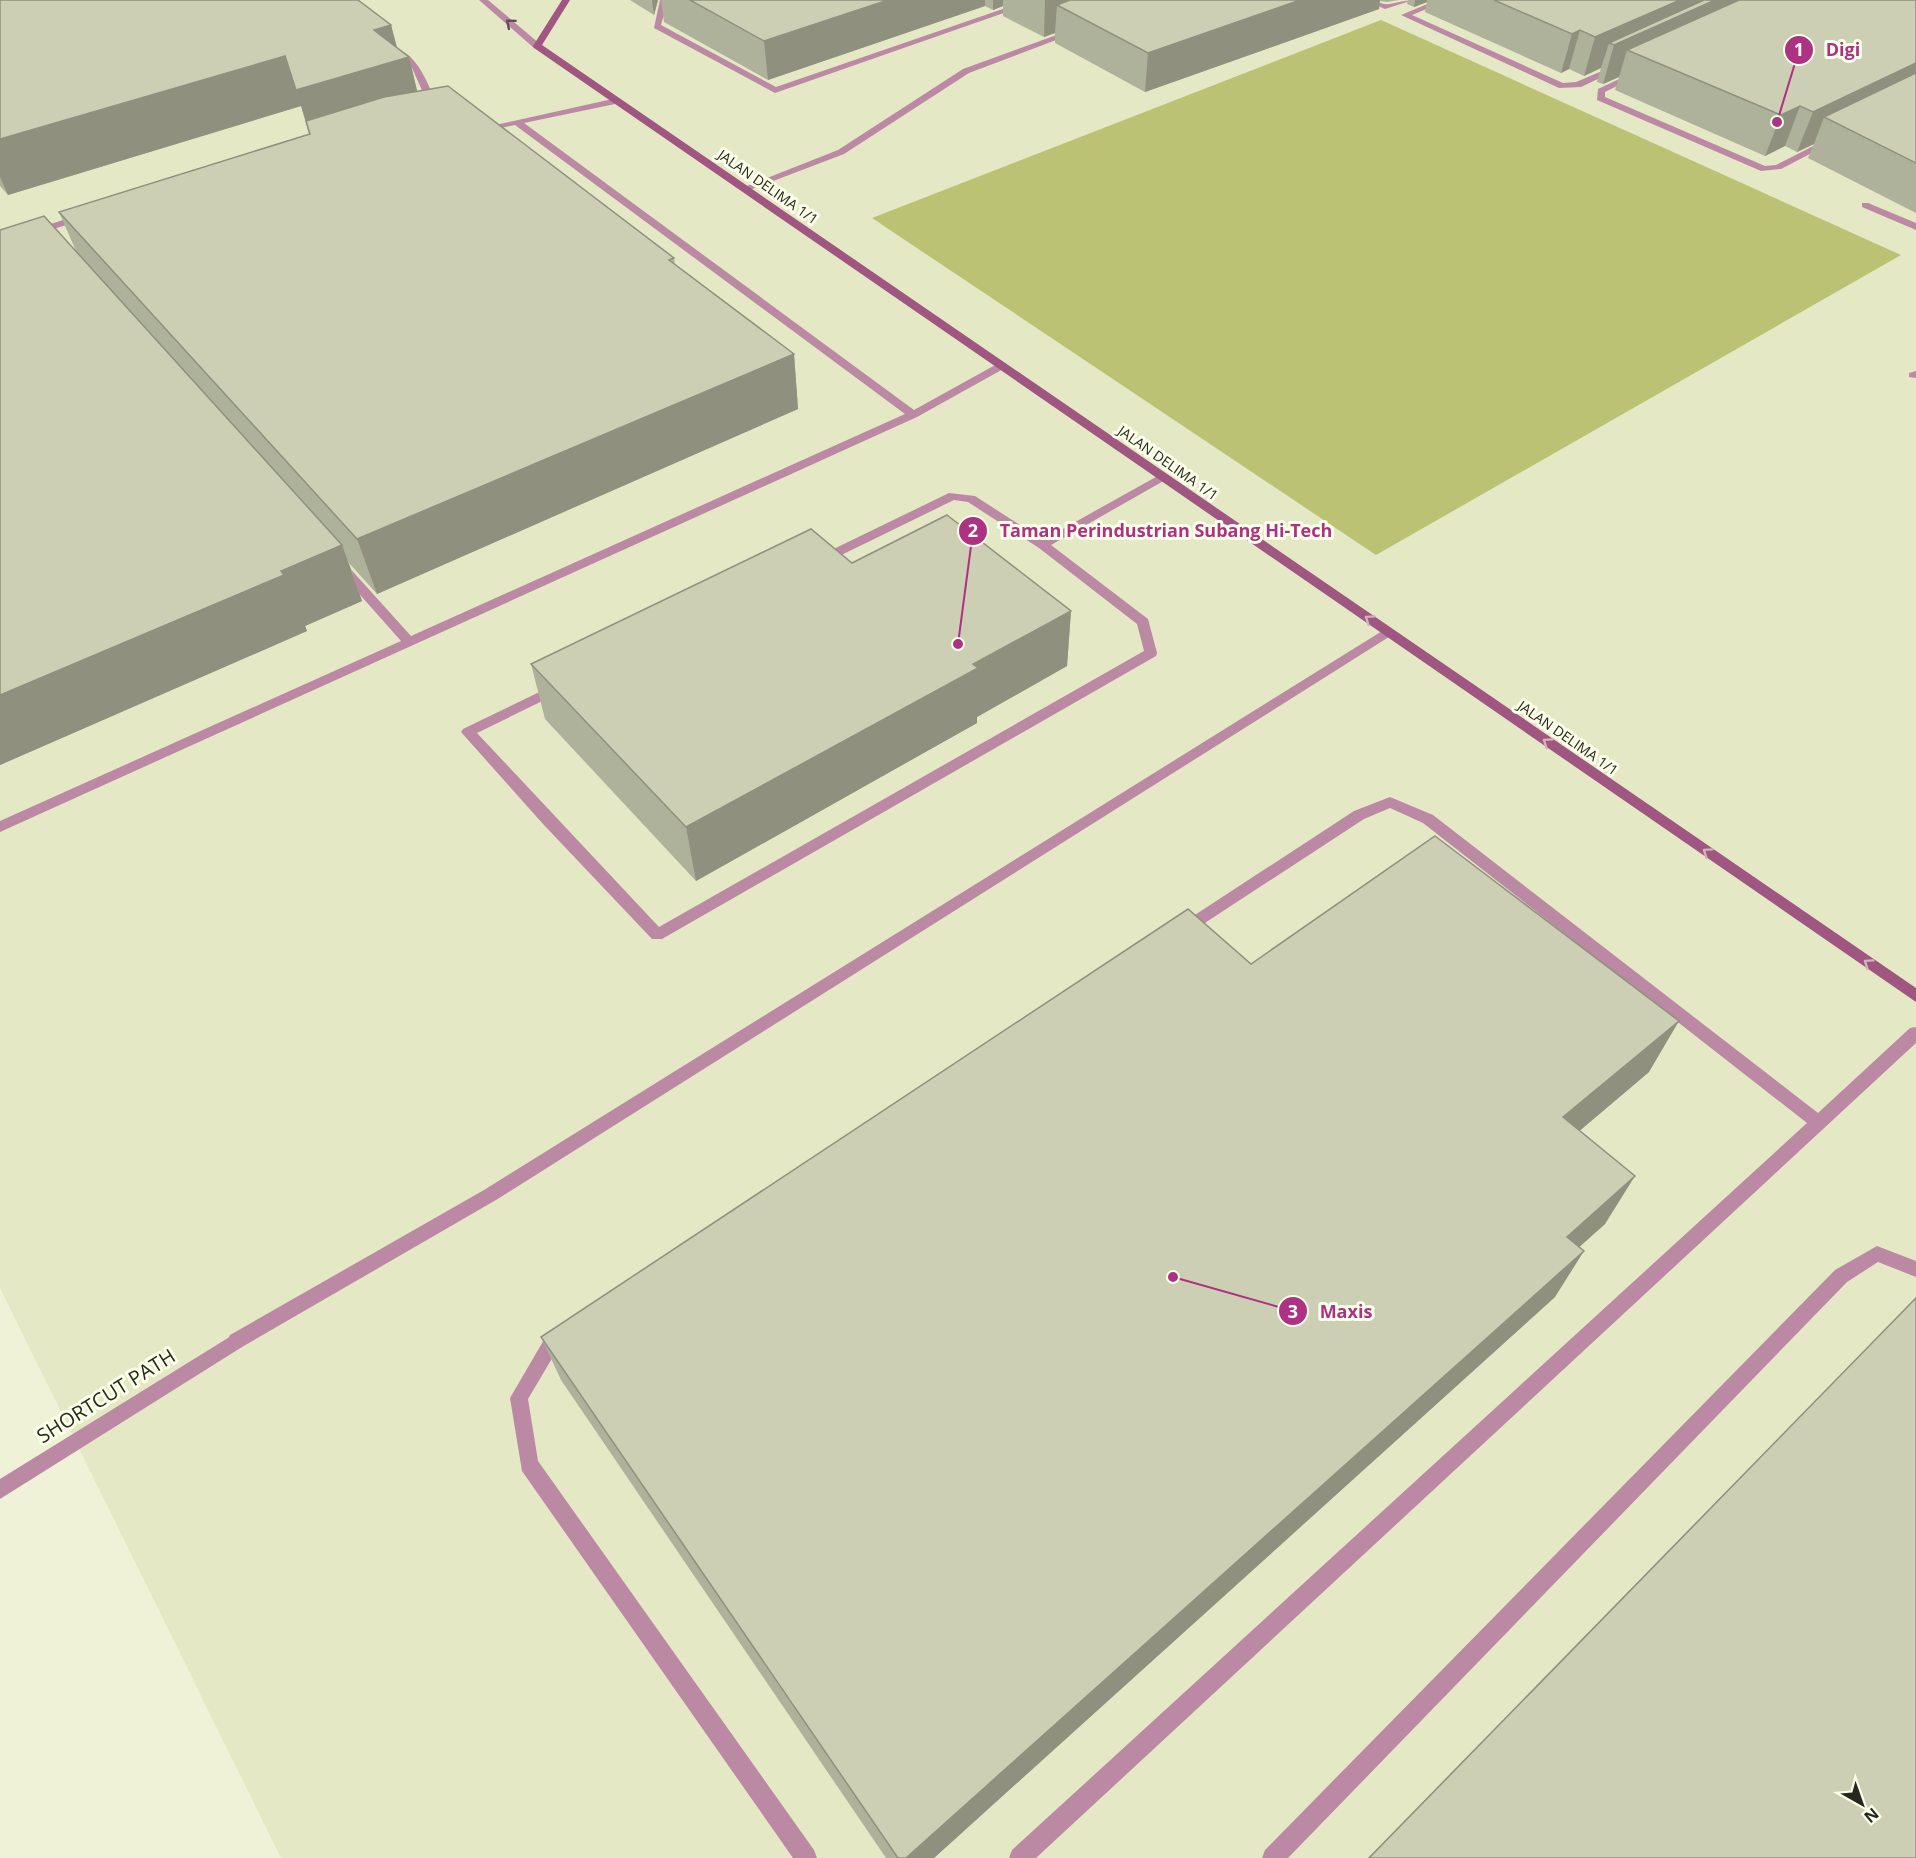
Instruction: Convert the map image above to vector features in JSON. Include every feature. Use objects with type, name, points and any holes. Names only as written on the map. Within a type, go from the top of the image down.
[{"type":"street","points":[[483,0],[537,46],[566,0]]},
{"type":"street","points":[[664,0],[657,26],[775,90],[1037,0]]},
{"type":"street","points":[[1369,0],[1385,7],[1409,0]]},
{"type":"street","points":[[1444,0],[1405,15],[1562,86],[1578,85],[1631,61]]},
{"type":"street","points":[[744,189],[841,152],[966,71],[1085,28]]},
{"type":"street","name":"JALAN DELIMA 1/1","points":[[537,46],[1916,996]]},
{"type":"street","points":[[389,47],[416,67],[434,108],[423,112]]},
{"type":"street","points":[[1642,72],[1601,91],[1600,98],[1764,169],[1778,167],[1841,135]]},
{"type":"street","points":[[474,130],[518,123],[617,101]]},
{"type":"street","points":[[518,123],[913,415]]},
{"type":"street","points":[[1864,205],[1916,227]]},
{"type":"street","points":[[0,243],[92,215]]},
{"type":"street","points":[[0,826],[913,415],[1001,366]]},
{"type":"street","points":[[1043,545],[1163,477]]},
{"type":"street","points":[[953,496],[971,499],[1043,545],[1143,622],[1151,653],[657,935],[468,732],[953,496]]},
{"type":"street","points":[[337,561],[408,641]]},
{"type":"street","name":"SHORTCUT PATH","points":[[0,1490],[236,1341],[490,1195],[1388,632]]},
{"type":"street","points":[[1170,939],[1359,815],[1390,802],[1428,819],[1819,1123]]},
{"type":"street","points":[[1020,1858],[1916,1033]]},
{"type":"street","points":[[1273,1858],[1841,1276],[1877,1254],[1916,1269]]},
{"type":"street","points":[[571,1330],[551,1344],[519,1398],[529,1464],[806,1858]]},
{"type":"shaded area","points":[[0,0],[1916,0],[1916,1858],[281,1858],[0,1288]]},
{"type":"green space","points":[[1381,20],[1901,255],[1376,555],[872,218]]},
{"type":"building","points":[[0,0],[358,0],[391,25],[374,30],[409,57],[296,90],[285,56],[0,139]]},
{"type":"building","points":[[690,0],[888,0],[764,41]]},
{"type":"building","points":[[1070,0],[1300,0],[1148,53],[1057,5]]},
{"type":"building","points":[[1494,0],[1680,0],[1595,37],[1580,30],[1572,34]]},
{"type":"building","points":[[1704,0],[1715,0],[1614,45],[1609,43]]},
{"type":"building","points":[[1739,0],[1916,0],[1916,63],[1813,112],[1800,106],[1781,115],[1627,50]]},
{"type":"building","points":[[1916,73],[1916,163],[1824,117]]},
{"type":"building","points":[[448,86],[674,258],[669,260],[794,354],[357,539],[59,212],[310,134],[306,121],[384,97]]},
{"type":"building","points":[[44,216],[342,545],[281,571],[284,575],[0,695],[0,230]]},
{"type":"building","points":[[947,515],[1071,611],[973,664],[978,668],[686,827],[531,664],[811,529],[852,563]]},
{"type":"building","points":[[1435,836],[1679,1021],[1563,1117],[1635,1176],[1567,1237],[1584,1251],[906,1858],[898,1858],[541,1337],[1188,909],[1251,964]]},
{"type":"building","points":[[1916,1298],[1916,1858],[1369,1858]]},
{"type":"place","name":"Digi","points":[[1777,122]]},
{"type":"place","name":"Taman Perindustrian Subang Hi-Tech","points":[[958,644]]},
{"type":"place","name":"Maxis","points":[[1173,1277]]}]
